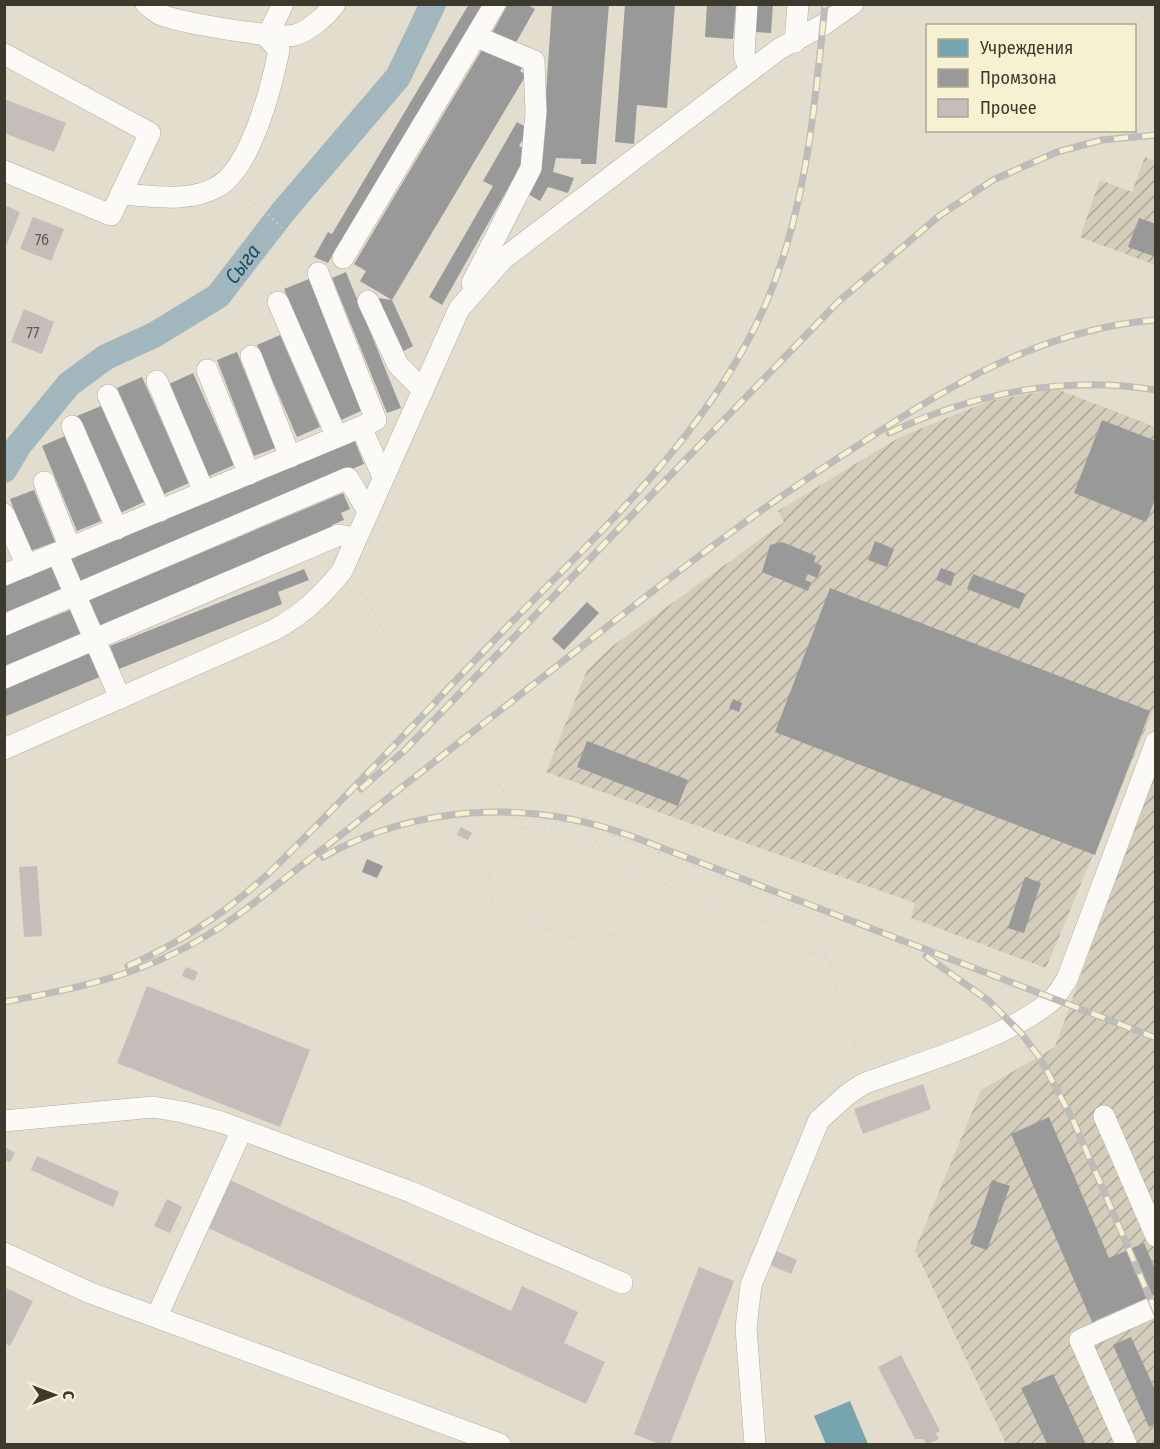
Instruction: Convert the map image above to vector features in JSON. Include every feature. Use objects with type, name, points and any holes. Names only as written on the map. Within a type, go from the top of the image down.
[{"type":"street","points":[[146,4],[160,15],[182,13],[267,37],[295,35],[327,14],[335,4]]},
{"type":"street","points":[[267,37],[283,4]]},
{"type":"street","points":[[344,258],[495,4]]},
{"type":"street","points":[[747,4],[744,55],[750,71]]},
{"type":"street","points":[[795,42],[798,4]]},
{"type":"street","points":[[459,309],[503,259],[779,49],[795,42],[853,4]]},
{"type":"street","points":[[121,194],[192,196],[219,187],[246,152],[268,100],[279,50],[267,37]]},
{"type":"street","points":[[4,749],[295,618],[321,597],[342,571],[459,309],[531,168],[535,150],[534,61],[477,37]]},
{"type":"street","points":[[4,54],[150,133],[111,215],[4,171]]},
{"type":"street","points":[[4,575],[376,420],[318,273]]},
{"type":"street","points":[[368,301],[398,365],[423,390]]},
{"type":"street","points":[[278,302],[337,437]]},
{"type":"street","points":[[251,356],[290,457]]},
{"type":"street","points":[[207,370],[249,474]]},
{"type":"street","points":[[157,381],[204,492]]},
{"type":"street","points":[[108,395],[160,511]]},
{"type":"street","points":[[72,426],[117,529]]},
{"type":"street","points":[[362,427],[383,477]]},
{"type":"street","points":[[4,625],[348,478],[368,511]]},
{"type":"street","points":[[44,482],[76,596],[120,698]]},
{"type":"street","points":[[4,514],[27,566]]},
{"type":"street","points":[[4,678],[339,535],[355,538]]},
{"type":"street","points":[[755,1444],[746,1328],[751,1285],[819,1120],[863,1084],[1001,1030],[1054,999],[1067,979],[1155,742]]},
{"type":"street","points":[[4,1121],[153,1107],[183,1112],[242,1130],[411,1192],[622,1283]]},
{"type":"street","points":[[1104,1116],[1155,1236]]},
{"type":"street","points":[[157,1316],[242,1130]]},
{"type":"street","points":[[4,1253],[88,1292],[500,1444]]},
{"type":"street","points":[[1126,1444],[1080,1340],[1155,1306]]},
{"type":"path","points":[[219,187],[246,198],[262,209],[283,229],[318,273]]},
{"type":"path","points":[[342,571],[353,581],[370,604],[399,665],[413,681],[436,697],[447,722],[468,741],[482,766],[492,775],[517,812],[591,827],[792,904],[812,919],[826,957],[830,961],[842,1016],[853,1035],[863,1084]]},
{"type":"path","points":[[663,962],[643,954],[615,935],[601,933],[574,938],[517,920],[499,910],[494,904],[489,885],[500,839],[510,831],[530,827],[550,827],[588,835],[594,839],[612,862],[696,897],[776,925],[793,947],[826,957]]},
{"type":"shaded area","points":[[1145,157],[1155,161],[1155,265],[1080,237],[1100,180],[1132,192]]},
{"type":"shaded area","points":[[1057,389],[1155,427],[1155,706],[1046,968],[911,918],[915,903],[546,772],[587,670],[613,646],[784,522],[778,511],[900,437],[989,401]]},
{"type":"shaded area","points":[[1155,769],[1155,1444],[1006,1444],[915,1250],[981,1090],[1055,1047]]},
{"type":"building: Учреждения","points":[[850,1401],[868,1444],[826,1444],[814,1416]]},
{"type":"building: Промзона","points":[[469,4],[487,4],[345,242],[341,241],[328,263],[314,257],[328,232],[332,234]]},
{"type":"building: Промзона","points":[[508,4],[526,4],[535,9],[514,46],[492,33]]},
{"type":"building: Промзона","points":[[552,4],[609,4],[596,164],[581,164],[581,159],[556,158],[553,172],[574,178],[568,193],[548,187],[540,201],[528,194],[542,154]]},
{"type":"building: Промзона","points":[[625,4],[675,4],[667,108],[637,105],[634,144],[615,142]]},
{"type":"building: Промзона","points":[[707,4],[736,4],[733,39],[705,37]]},
{"type":"building: Промзона","points":[[755,4],[773,4],[771,33],[754,32]]},
{"type":"building: Промзона","points":[[483,48],[523,67],[520,71],[526,75],[392,300],[360,281],[366,271],[354,264]]},
{"type":"building: Промзона","points":[[517,122],[529,129],[519,146],[529,151],[442,305],[429,297],[493,186],[483,181]]},
{"type":"building: Промзона","points":[[1139,218],[1156,224],[1156,257],[1128,247]]},
{"type":"building: Промзона","points":[[346,272],[401,408],[387,413],[332,278]]},
{"type":"building: Промзона","points":[[309,279],[363,410],[339,421],[284,289]]},
{"type":"building: Промзона","points":[[378,298],[392,300],[413,346],[400,353]]},
{"type":"building: Промзона","points":[[280,335],[320,427],[297,437],[257,345]]},
{"type":"building: Промзона","points":[[237,352],[275,448],[254,456],[217,360]]},
{"type":"building: Промзона","points":[[193,373],[234,465],[207,477],[167,385]]},
{"type":"building: Промзона","points":[[142,377],[189,483],[164,494],[117,388]]},
{"type":"building: Промзона","points":[[101,406],[144,502],[120,513],[77,416]]},
{"type":"building: Промзона","points":[[1102,420],[1156,441],[1156,497],[1146,522],[1074,493]]},
{"type":"building: Промзона","points":[[65,436],[101,521],[77,531],[42,446]]},
{"type":"building: Промзона","points":[[354,439],[364,464],[80,583],[70,558]]},
{"type":"building: Промзона","points":[[34,490],[55,542],[30,551],[10,499]]},
{"type":"building: Промзона","points":[[343,493],[350,509],[341,513],[344,520],[332,525],[333,528],[98,627],[87,601]]},
{"type":"building: Промзона","points":[[875,541],[894,549],[887,567],[868,560]]},
{"type":"building: Промзона","points":[[782,542],[816,556],[814,562],[822,566],[817,578],[808,574],[805,580],[811,582],[808,591],[762,572],[770,545]]},
{"type":"building: Промзона","points":[[56,564],[66,587],[4,613],[4,586]]},
{"type":"building: Промзона","points":[[941,568],[955,573],[951,586],[936,580]]},
{"type":"building: Промзона","points":[[304,569],[309,580],[278,592],[282,604],[119,669],[110,646]]},
{"type":"building: Промзона","points":[[973,574],[1026,594],[1019,609],[967,589]]},
{"type":"building: Промзона","points":[[830,588],[1150,711],[1095,855],[775,732]]},
{"type":"building: Промзона","points":[[587,602],[599,613],[564,650],[552,639]]},
{"type":"building: Промзона","points":[[75,608],[86,634],[4,666],[4,636]]},
{"type":"building: Промзона","points":[[92,651],[102,676],[4,717],[4,687]]},
{"type":"building: Промзона","points":[[733,699],[742,703],[739,712],[729,708]]},
{"type":"building: Промзона","points":[[587,741],[688,780],[678,806],[577,767]]},
{"type":"building: Промзона","points":[[367,859],[383,866],[377,878],[362,872]]},
{"type":"building: Промзона","points":[[1025,877],[1041,883],[1024,933],[1008,928]]},
{"type":"building: Промзона","points":[[1049,1117],[1109,1258],[1144,1243],[1156,1271],[1156,1294],[1092,1322],[1011,1134]]},
{"type":"building: Промзона","points":[[992,1180],[1010,1186],[987,1250],[970,1244]]},
{"type":"building: Промзона","points":[[1131,1337],[1156,1392],[1156,1424],[1149,1427],[1113,1345]]},
{"type":"building: Промзона","points":[[1053,1374],[1086,1444],[1047,1444],[1021,1388]]},
{"type":"building: Прочее","points":[[4,99],[66,123],[54,152],[4,133]]},
{"type":"building: Прочее","points":[[4,205],[20,212],[7,244],[4,243]]},
{"type":"building: Прочее","points":[[33,217],[64,229],[51,261],[20,249]]},
{"type":"building: Прочее","points":[[24,309],[54,322],[42,354],[11,342]]},
{"type":"building: Прочее","points":[[461,827],[472,833],[468,840],[457,835]]},
{"type":"building: Прочее","points":[[37,866],[42,936],[24,937],[19,867]]},
{"type":"building: Прочее","points":[[186,967],[198,972],[194,981],[182,976]]},
{"type":"building: Прочее","points":[[147,986],[310,1050],[280,1127],[117,1063]]},
{"type":"building: Прочее","points":[[923,1084],[931,1109],[863,1134],[854,1109]]},
{"type":"building: Прочее","points":[[5,1147],[15,1153],[10,1162],[5,1160]]},
{"type":"building: Прочее","points":[[37,1156],[119,1192],[113,1207],[31,1170]]},
{"type":"building: Прочее","points":[[228,1179],[511,1311],[522,1286],[578,1312],[564,1343],[605,1362],[586,1404],[206,1227]]},
{"type":"building: Прочее","points":[[167,1199],[182,1207],[170,1233],[154,1226]]},
{"type":"building: Прочее","points":[[774,1250],[797,1260],[791,1274],[768,1264]]},
{"type":"building: Прочее","points":[[699,1267],[734,1281],[670,1444],[659,1444],[634,1434]]},
{"type":"building: Прочее","points":[[4,1287],[33,1301],[10,1346],[4,1343]]},
{"type":"building: Прочее","points":[[901,1355],[940,1431],[936,1433],[939,1439],[927,1444],[923,1439],[915,1439],[878,1367]]},
{"type":"waterway","name":"Сыга","points":[[4,470],[19,445],[69,384],[106,357],[154,335],[218,296],[282,213],[398,77],[433,4]]},
{"type":"railway","points":[[128,966],[202,926],[237,901],[269,873],[613,519],[682,441],[740,355],[764,308],[778,272],[790,234],[807,159],[825,4]]},
{"type":"railway","points":[[361,789],[405,750],[838,302],[939,216],[993,180],[1057,152],[1102,140],[1156,135]]},
{"type":"railway","points":[[4,1002],[71,988],[131,971],[160,960],[217,929],[246,909],[713,546],[822,468],[929,401],[964,381],[1037,347],[1115,325],[1156,320]]},
{"type":"railway","points":[[889,433],[953,407],[1019,391],[1053,386],[1087,385],[1156,390]]},
{"type":"railway","points":[[323,857],[359,839],[397,826],[435,817],[514,812],[553,816],[593,824],[631,836],[1156,1038]]},
{"type":"railway","points":[[926,956],[989,1001],[1021,1033],[1040,1058],[1073,1120],[1156,1312]]}]
